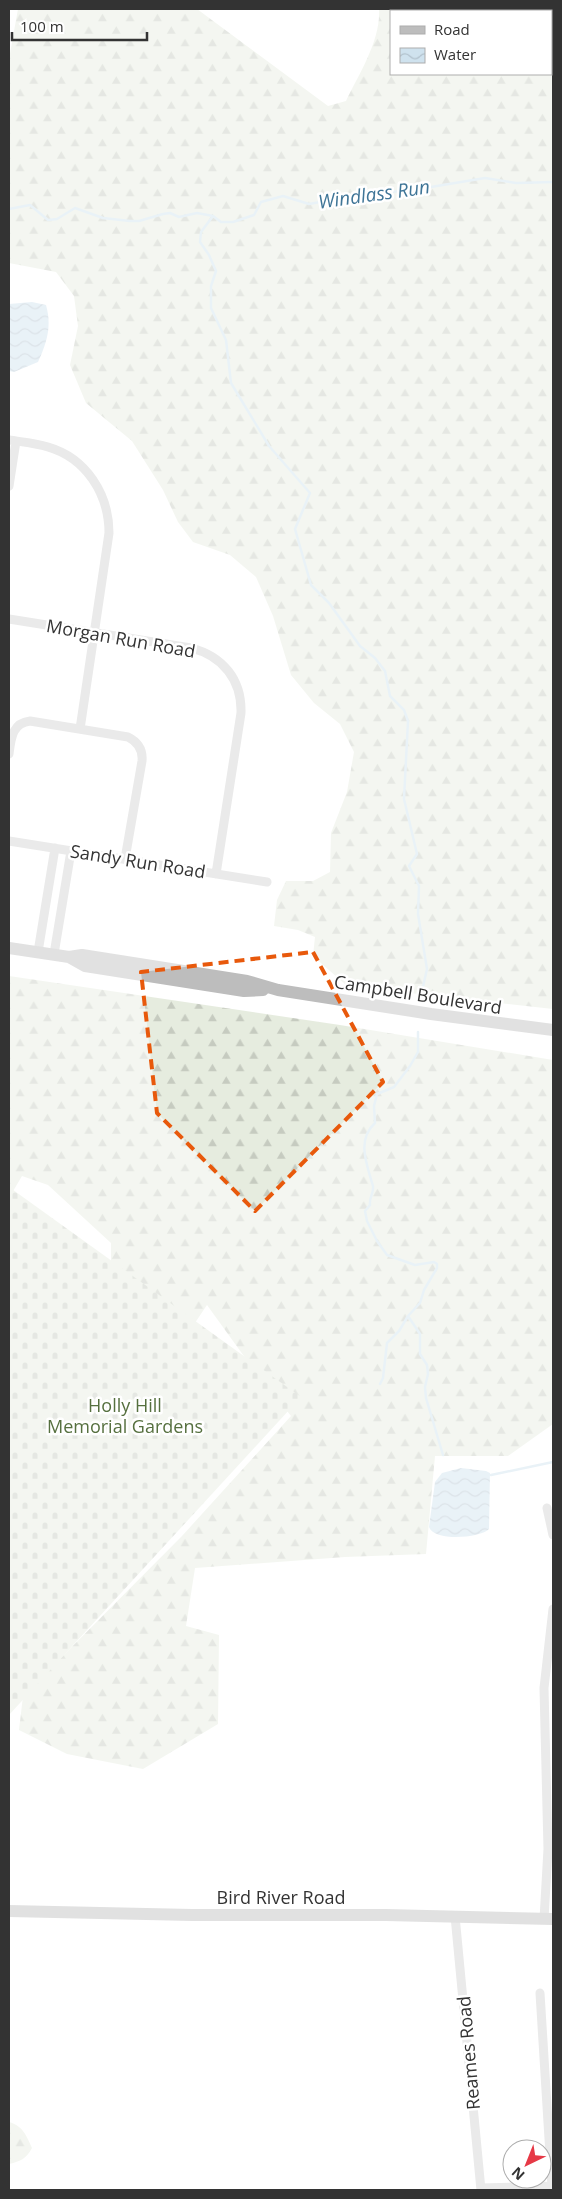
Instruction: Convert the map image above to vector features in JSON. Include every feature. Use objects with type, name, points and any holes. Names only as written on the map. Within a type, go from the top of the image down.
[{"type":"street","points":[[9,486],[12,440],[48,447],[70,457],[89,474],[103,496],[108,514],[109,533],[80,729]]},
{"type":"street","name":"Morgan Run Road","points":[[9,619],[200,650],[221,662],[235,680],[240,696],[241,713],[216,874]]},
{"type":"street","points":[[9,754],[13,732],[22,723],[30,721],[128,737],[136,742],[141,751],[142,761],[125,859]]},
{"type":"street","name":"Sandy Run Road","points":[[9,841],[267,882]]},
{"type":"street","points":[[38,952],[55,848]]},
{"type":"street","points":[[54,954],[70,851]]},
{"type":"street","name":"Campbell Boulevard","points":[[9,948],[69,957],[82,955],[247,981],[278,990],[431,1014],[553,1030]]},
{"type":"street","points":[[547,1508],[553,1535]]},
{"type":"street","points":[[549,1919],[551,1836],[544,1688],[553,1609]]},
{"type":"street","name":"Bird River Road","points":[[9,1911],[200,1915],[455,1916],[549,1919]]},
{"type":"street","name":"Reames Road","points":[[455,1916],[481,2189]]},
{"type":"street","points":[[540,1993],[549,2139]]},
{"type":"street","points":[[481,2189],[502,2188]]},
{"type":"highlighted area","points":[[313,952],[383,1082],[255,1211],[157,1113],[141,972]]},
{"type":"green space","points":[[18,9],[197,9],[328,106],[346,101],[373,45],[379,21],[379,9],[553,9],[553,1009],[347,986],[313,956],[315,937],[298,930],[274,926],[277,900],[286,881],[313,881],[330,872],[331,833],[347,792],[354,752],[340,724],[314,703],[291,675],[273,616],[256,577],[230,555],[193,542],[178,522],[163,490],[132,441],[86,403],[70,365],[78,326],[74,296],[56,272],[9,263],[9,59]]},
{"type":"green space","points":[[9,976],[340,1025],[553,1060],[553,1424],[508,1456],[435,1456],[426,1554],[345,1557],[195,1568],[186,1626],[219,1635],[218,1724],[143,1769],[67,1754],[19,1730],[23,1696],[182,1536],[291,1416],[207,1305],[170,1360],[111,1273],[111,1243],[48,1185],[22,1176],[9,1198]]},
{"type":"green space","name":"Holly Hill Memorial Gardens","points":[[9,1187],[301,1397],[9,1715]]},
{"type":"green space","points":[[9,2122],[21,2129],[32,2148],[23,2159],[9,2164]]},
{"type":"water","points":[[32,302],[46,305],[49,320],[44,348],[38,362],[14,372],[9,371],[9,304]]},
{"type":"water","points":[[461,1468],[490,1473],[489,1529],[477,1535],[448,1537],[439,1535],[429,1527],[435,1482],[442,1473]]},
{"type":"waterway","name":"Windlass Run","points":[[9,209],[30,205],[48,220],[57,219],[75,208],[103,218],[130,221],[139,221],[170,213],[179,217],[197,213],[213,216],[221,222],[233,222],[254,215],[261,202],[283,196],[309,204],[485,178],[516,183],[553,182]]},
{"type":"waterway","points":[[213,216],[201,232],[200,242],[209,255],[216,271],[211,286],[211,308],[226,340],[231,383],[269,446],[310,493],[295,529],[311,585],[329,603],[360,646],[375,658],[385,671],[390,696],[404,710],[408,721],[404,799],[417,854],[409,866],[419,886],[418,914],[427,969],[422,991]]},
{"type":"waterway","points":[[380,1384],[383,1378],[387,1343],[399,1331],[408,1316],[420,1303],[424,1290],[437,1268],[437,1264],[434,1262],[415,1265],[387,1255],[377,1241],[367,1221],[365,1211],[370,1205],[373,1186],[364,1145],[369,1130],[375,1123],[374,1106],[377,1094],[394,1087],[410,1066],[418,1052],[418,1032]]},
{"type":"waterway","points":[[408,1316],[420,1334],[420,1354],[427,1365],[428,1374],[425,1387],[426,1398],[443,1455]]},
{"type":"waterway","points":[[491,1475],[553,1462]]}]
